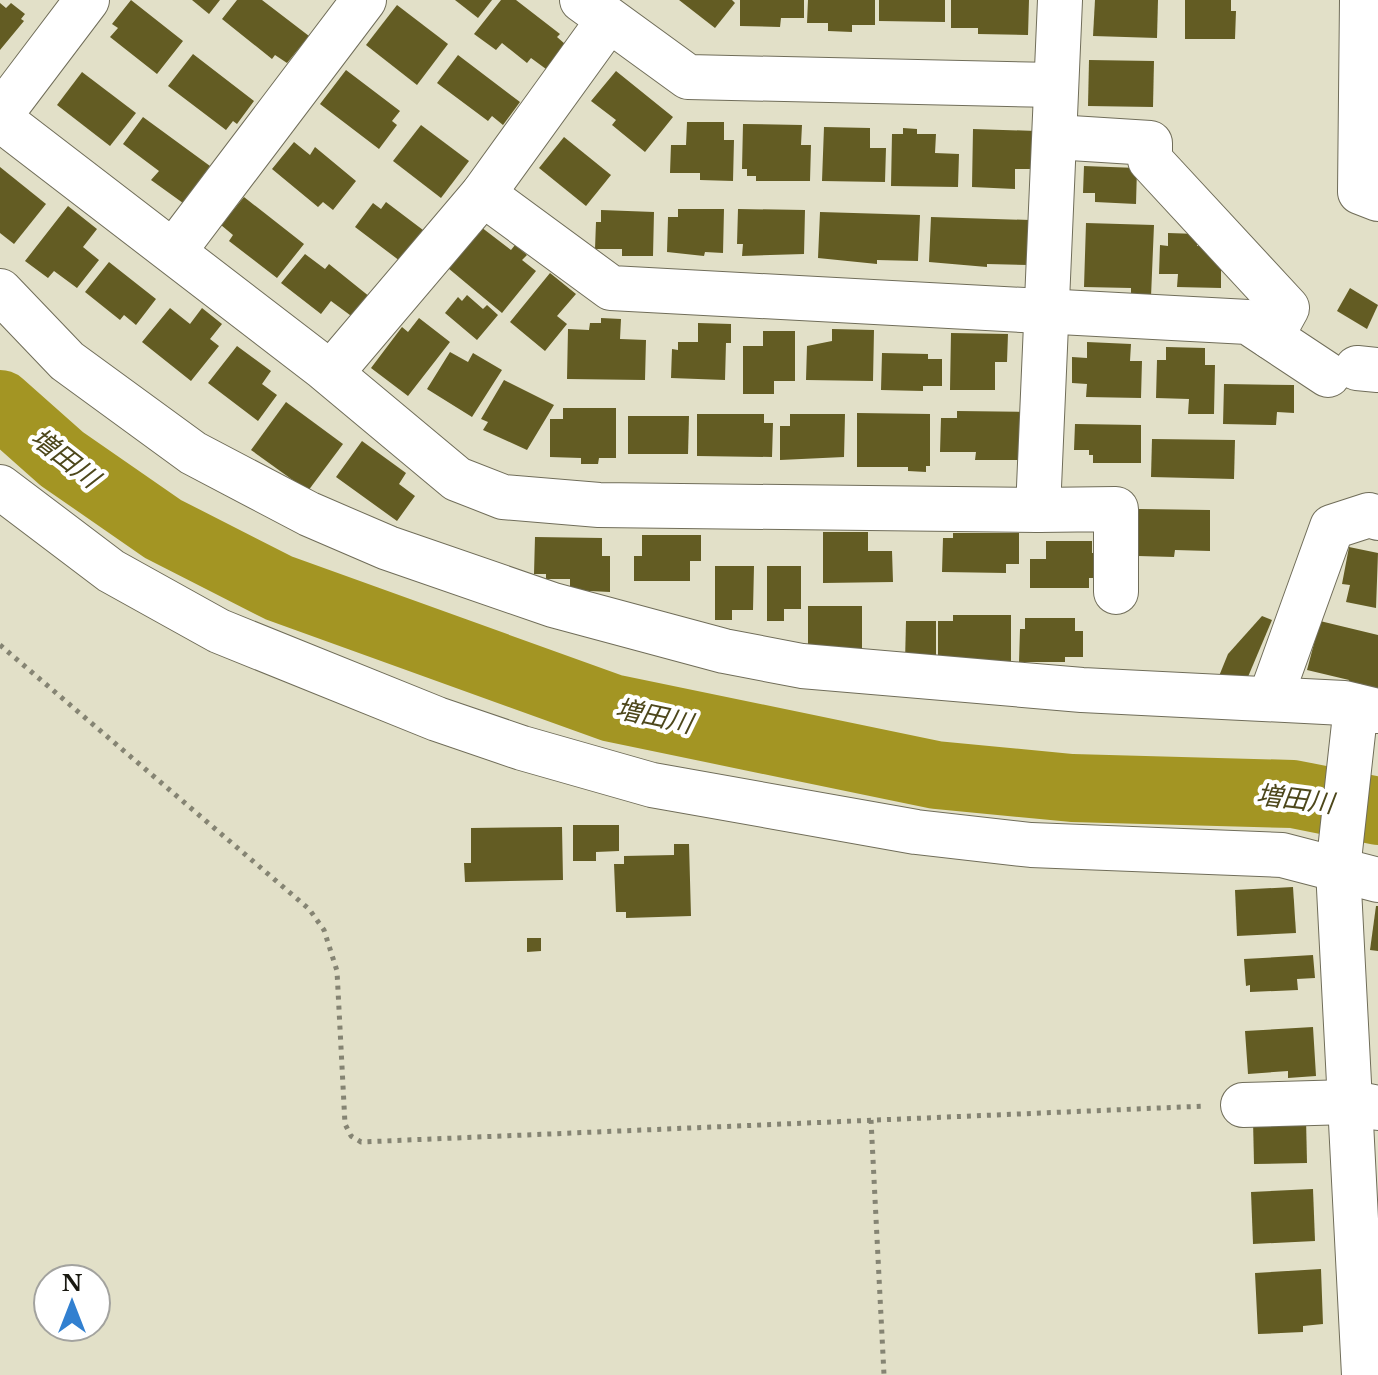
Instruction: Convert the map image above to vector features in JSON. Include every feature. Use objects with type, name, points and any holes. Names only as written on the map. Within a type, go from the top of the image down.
[{"type":"street","points":[[87,0],[0,117],[331,373],[457,479],[503,497],[599,505],[1116,509],[1116,592]]},
{"type":"street","points":[[174,251],[364,0]]},
{"type":"street","points":[[1038,510],[1060,0]]},
{"type":"street","points":[[1362,0],[1360,192],[1378,199]]},
{"type":"street","points":[[331,373],[483,194],[595,10],[688,77],[1056,85]]},
{"type":"street","points":[[1055,137],[1150,143],[1150,160],[1287,308],[1271,337]]},
{"type":"street","points":[[483,194],[611,288],[1248,322],[1271,337],[1354,371]]},
{"type":"street","points":[[0,291],[67,361],[193,453],[335,525],[388,548],[553,605],[724,651],[802,666],[1082,690],[1270,699],[1367,708],[1351,866],[1364,1105],[1364,1375]]},
{"type":"street","points":[[0,487],[111,571],[219,631],[437,719],[637,781],[916,832],[1031,845],[1282,855],[1351,866]]},
{"type":"street","points":[[1270,699],[1332,527],[1369,515],[1378,518]]},
{"type":"street","points":[[1243,1105],[1364,1105]]},
{"type":"path","points":[[0,645],[309,909],[324,930],[337,971],[345,1124],[351,1136],[361,1142],[1243,1105]]},
{"type":"path","points":[[871,1120],[884,1375]]},
{"type":"building","points":[[131,0],[183,41],[157,74],[110,37],[118,28],[112,24]]},
{"type":"building","points":[[192,0],[220,0],[209,14]]},
{"type":"building","points":[[237,0],[262,0],[309,36],[287,63],[275,55],[272,59],[222,19]]},
{"type":"building","points":[[455,0],[492,0],[478,18]]},
{"type":"building","points":[[501,0],[516,0],[560,34],[557,37],[565,44],[546,69],[531,58],[527,63],[502,43],[496,50],[474,34]]},
{"type":"building","points":[[679,0],[732,0],[735,3],[715,28]]},
{"type":"building","points":[[740,0],[804,0],[804,18],[781,18],[780,27],[740,26]]},
{"type":"building","points":[[808,0],[875,0],[875,25],[852,25],[852,32],[828,31],[828,23],[807,23]]},
{"type":"building","points":[[879,0],[945,0],[945,22],[879,21]]},
{"type":"building","points":[[951,0],[1029,0],[1028,35],[978,34],[978,28],[951,28]]},
{"type":"building","points":[[1095,0],[1158,0],[1157,38],[1093,36]]},
{"type":"building","points":[[1185,0],[1231,0],[1231,11],[1236,11],[1235,39],[1185,39]]},
{"type":"building","points":[[0,3],[6,8],[11,3],[25,14],[21,19],[24,21],[0,50]]},
{"type":"building","points":[[397,5],[448,44],[417,85],[366,45]]},
{"type":"building","points":[[193,54],[254,101],[237,124],[233,121],[226,130],[168,86]]},
{"type":"building","points":[[458,55],[520,102],[503,125],[492,116],[488,121],[437,83]]},
{"type":"building","points":[[1089,60],[1154,61],[1153,107],[1088,106]]},
{"type":"building","points":[[346,70],[400,111],[392,121],[397,125],[379,149],[320,104]]},
{"type":"building","points":[[616,71],[673,117],[645,152],[612,125],[616,120],[591,101]]},
{"type":"building","points":[[82,72],[136,113],[110,146],[57,105]]},
{"type":"building","points":[[143,117],[210,166],[183,203],[151,180],[159,171],[123,144]]},
{"type":"building","points":[[687,122],[724,122],[724,140],[734,140],[733,181],[700,180],[700,173],[670,173],[671,145],[686,145]]},
{"type":"building","points":[[743,124],[802,125],[801,145],[811,145],[810,181],[756,181],[756,176],[747,176],[747,169],[742,169]]},
{"type":"building","points":[[421,125],[469,161],[441,198],[393,161]]},
{"type":"building","points":[[824,127],[870,128],[870,148],[886,148],[885,182],[822,181]]},
{"type":"building","points":[[903,128],[917,129],[917,134],[936,134],[935,153],[959,154],[958,187],[891,186],[892,134],[903,134]]},
{"type":"building","points":[[973,129],[1036,131],[1035,169],[1015,169],[1015,189],[972,187]]},
{"type":"building","points":[[564,137],[611,175],[586,206],[539,168]]},
{"type":"building","points":[[294,142],[310,155],[315,147],[356,181],[333,210],[323,202],[318,207],[272,169]]},
{"type":"building","points":[[1084,166],[1137,168],[1136,204],[1095,202],[1095,193],[1083,193]]},
{"type":"building","points":[[0,167],[46,204],[14,244],[0,233]]},
{"type":"building","points":[[244,197],[304,244],[277,278],[229,241],[233,235],[221,225]]},
{"type":"building","points":[[386,202],[423,230],[400,261],[355,227],[373,203],[381,209]]},
{"type":"building","points":[[68,206],[97,229],[83,247],[99,260],[77,288],[54,271],[48,278],[25,261]]},
{"type":"building","points":[[678,209],[724,209],[723,253],[705,252],[704,256],[667,252],[668,217],[678,217]]},
{"type":"building","points":[[738,209],[805,210],[804,254],[742,256],[743,244],[737,244]]},
{"type":"building","points":[[601,210],[654,212],[653,256],[622,256],[622,249],[595,249],[596,222],[601,222]]},
{"type":"building","points":[[820,212],[920,215],[918,261],[877,260],[877,264],[818,258]]},
{"type":"building","points":[[931,217],[1030,220],[1029,265],[987,264],[987,267],[929,262]]},
{"type":"building","points":[[1086,223],[1154,225],[1151,297],[1131,297],[1131,288],[1084,287]]},
{"type":"building","points":[[481,227],[511,250],[515,245],[527,255],[522,260],[536,271],[502,313],[448,268]]},
{"type":"building","points":[[1168,233],[1198,234],[1197,246],[1205,246],[1205,253],[1214,253],[1221,260],[1221,288],[1177,287],[1178,274],[1159,274],[1160,245],[1168,246]]},
{"type":"building","points":[[305,254],[325,269],[329,264],[370,297],[354,318],[331,301],[321,314],[281,283]]},
{"type":"building","points":[[109,262],[156,299],[136,325],[124,315],[120,320],[85,292]]},
{"type":"building","points":[[550,273],[576,294],[557,316],[567,324],[545,351],[510,322]]},
{"type":"building","points":[[1350,288],[1378,305],[1367,329],[1337,311]]},
{"type":"building","points":[[467,295],[483,309],[487,305],[498,315],[477,340],[445,313],[458,297],[462,301]]},
{"type":"building","points":[[170,308],[190,324],[202,308],[222,324],[210,339],[219,346],[191,381],[142,342]]},
{"type":"building","points":[[419,318],[450,342],[408,396],[371,368],[402,327],[408,332]]},
{"type":"building","points":[[601,318],[621,319],[620,339],[646,340],[645,380],[567,379],[568,329],[589,330],[590,323],[601,323]]},
{"type":"building","points":[[698,323],[731,324],[731,343],[726,343],[725,380],[671,378],[672,349],[678,350],[678,342],[698,342]]},
{"type":"building","points":[[832,329],[874,330],[873,381],[806,380],[807,346],[832,341]]},
{"type":"building","points":[[763,331],[795,331],[795,381],[774,381],[774,394],[743,394],[743,346],[763,346]]},
{"type":"building","points":[[951,333],[1008,334],[1007,362],[995,362],[995,390],[950,390]]},
{"type":"building","points":[[1087,342],[1131,344],[1130,361],[1142,361],[1141,398],[1086,397],[1087,384],[1072,383],[1072,357],[1087,358]]},
{"type":"building","points":[[237,346],[271,371],[262,384],[277,395],[258,421],[208,383]]},
{"type":"building","points":[[1166,347],[1205,348],[1205,365],[1215,365],[1214,414],[1188,414],[1189,399],[1156,398],[1157,360],[1166,360]]},
{"type":"building","points":[[450,352],[468,362],[473,353],[502,370],[472,417],[427,389]]},
{"type":"building","points":[[882,353],[928,354],[928,359],[942,359],[942,386],[923,386],[923,391],[881,390]]},
{"type":"building","points":[[504,380],[554,405],[527,450],[483,430],[488,422],[481,419]]},
{"type":"building","points":[[1224,384],[1294,385],[1294,413],[1277,412],[1276,425],[1223,424]]},
{"type":"building","points":[[286,402],[343,444],[308,491],[251,450]]},
{"type":"building","points":[[563,408],[616,408],[616,458],[599,458],[598,464],[581,464],[581,458],[550,457],[550,419],[563,419]]},
{"type":"building","points":[[957,411],[1028,412],[1027,460],[975,460],[976,452],[940,452],[941,418],[957,418]]},
{"type":"building","points":[[857,413],[930,414],[930,466],[926,466],[926,472],[908,471],[908,467],[857,467]]},
{"type":"building","points":[[697,414],[764,414],[764,423],[773,423],[772,457],[697,456]]},
{"type":"building","points":[[790,414],[845,414],[844,457],[780,460],[780,426],[790,426]]},
{"type":"building","points":[[628,416],[689,416],[688,454],[628,454]]},
{"type":"building","points":[[1075,424],[1141,425],[1141,463],[1093,463],[1089,450],[1074,450]]},
{"type":"building","points":[[1152,439],[1235,440],[1234,479],[1151,477]]},
{"type":"building","points":[[362,441],[406,473],[399,484],[415,496],[397,521],[336,477]]},
{"type":"building","points":[[1139,509],[1210,510],[1210,551],[1175,550],[1174,557],[1138,556]]},
{"type":"building","points":[[823,532],[868,532],[868,551],[892,551],[893,582],[823,583]]},
{"type":"building","points":[[953,533],[1019,533],[1019,564],[1006,564],[1006,573],[942,572],[943,538],[953,538]]},
{"type":"building","points":[[642,535],[701,535],[701,561],[690,561],[690,581],[634,581],[634,556],[642,556]]},
{"type":"building","points":[[535,537],[602,538],[602,556],[610,556],[610,592],[570,590],[570,579],[546,579],[546,574],[534,574]]},
{"type":"building","points":[[1046,541],[1092,541],[1092,553],[1105,553],[1105,578],[1089,578],[1089,588],[1030,588],[1030,559],[1046,559]]},
{"type":"building","points":[[1349,547],[1378,553],[1376,608],[1346,602],[1350,585],[1342,584]]},
{"type":"building","points":[[715,566],[754,566],[753,610],[732,610],[732,620],[715,620]]},
{"type":"building","points":[[767,566],[801,566],[801,609],[784,609],[784,621],[767,621]]},
{"type":"building","points":[[808,606],[862,606],[862,650],[808,650]]},
{"type":"building","points":[[953,615],[1011,615],[1011,661],[938,660],[938,621],[953,621]]},
{"type":"building","points":[[1262,616],[1272,620],[1242,691],[1217,681],[1228,654]]},
{"type":"building","points":[[1025,618],[1075,618],[1075,631],[1083,631],[1083,657],[1065,657],[1065,662],[1019,662],[1020,629],[1025,629]]},
{"type":"building","points":[[906,621],[936,621],[936,662],[905,662]]},
{"type":"building","points":[[1320,621],[1378,635],[1378,699],[1346,691],[1349,680],[1307,670]]},
{"type":"building","points":[[573,825],[619,825],[619,851],[596,852],[596,861],[573,861]]},
{"type":"building","points":[[562,827],[563,880],[465,882],[464,863],[471,863],[471,828]]},
{"type":"building","points":[[674,844],[689,844],[691,916],[626,918],[626,912],[616,912],[614,864],[624,864],[624,856],[674,855]]},
{"type":"building","points":[[1293,887],[1296,933],[1237,936],[1235,890]]},
{"type":"building","points":[[1378,906],[1378,951],[1370,950]]},
{"type":"building","points":[[527,938],[541,938],[541,951],[527,952]]},
{"type":"building","points":[[1313,955],[1315,978],[1297,979],[1298,990],[1250,992],[1250,985],[1246,986],[1244,959]]},
{"type":"building","points":[[1313,1027],[1316,1076],[1288,1078],[1288,1071],[1248,1074],[1245,1031]]},
{"type":"building","points":[[1306,1118],[1307,1163],[1254,1164],[1253,1120]]},
{"type":"building","points":[[1313,1189],[1315,1241],[1253,1244],[1251,1192]]},
{"type":"building","points":[[1321,1269],[1323,1324],[1303,1326],[1303,1332],[1258,1334],[1255,1273]]},
{"type":"waterway","name":"増田川","points":[[0,404],[62,459],[163,529],[279,588],[612,708],[936,775],[1072,788],[1293,794],[1378,811]]}]
